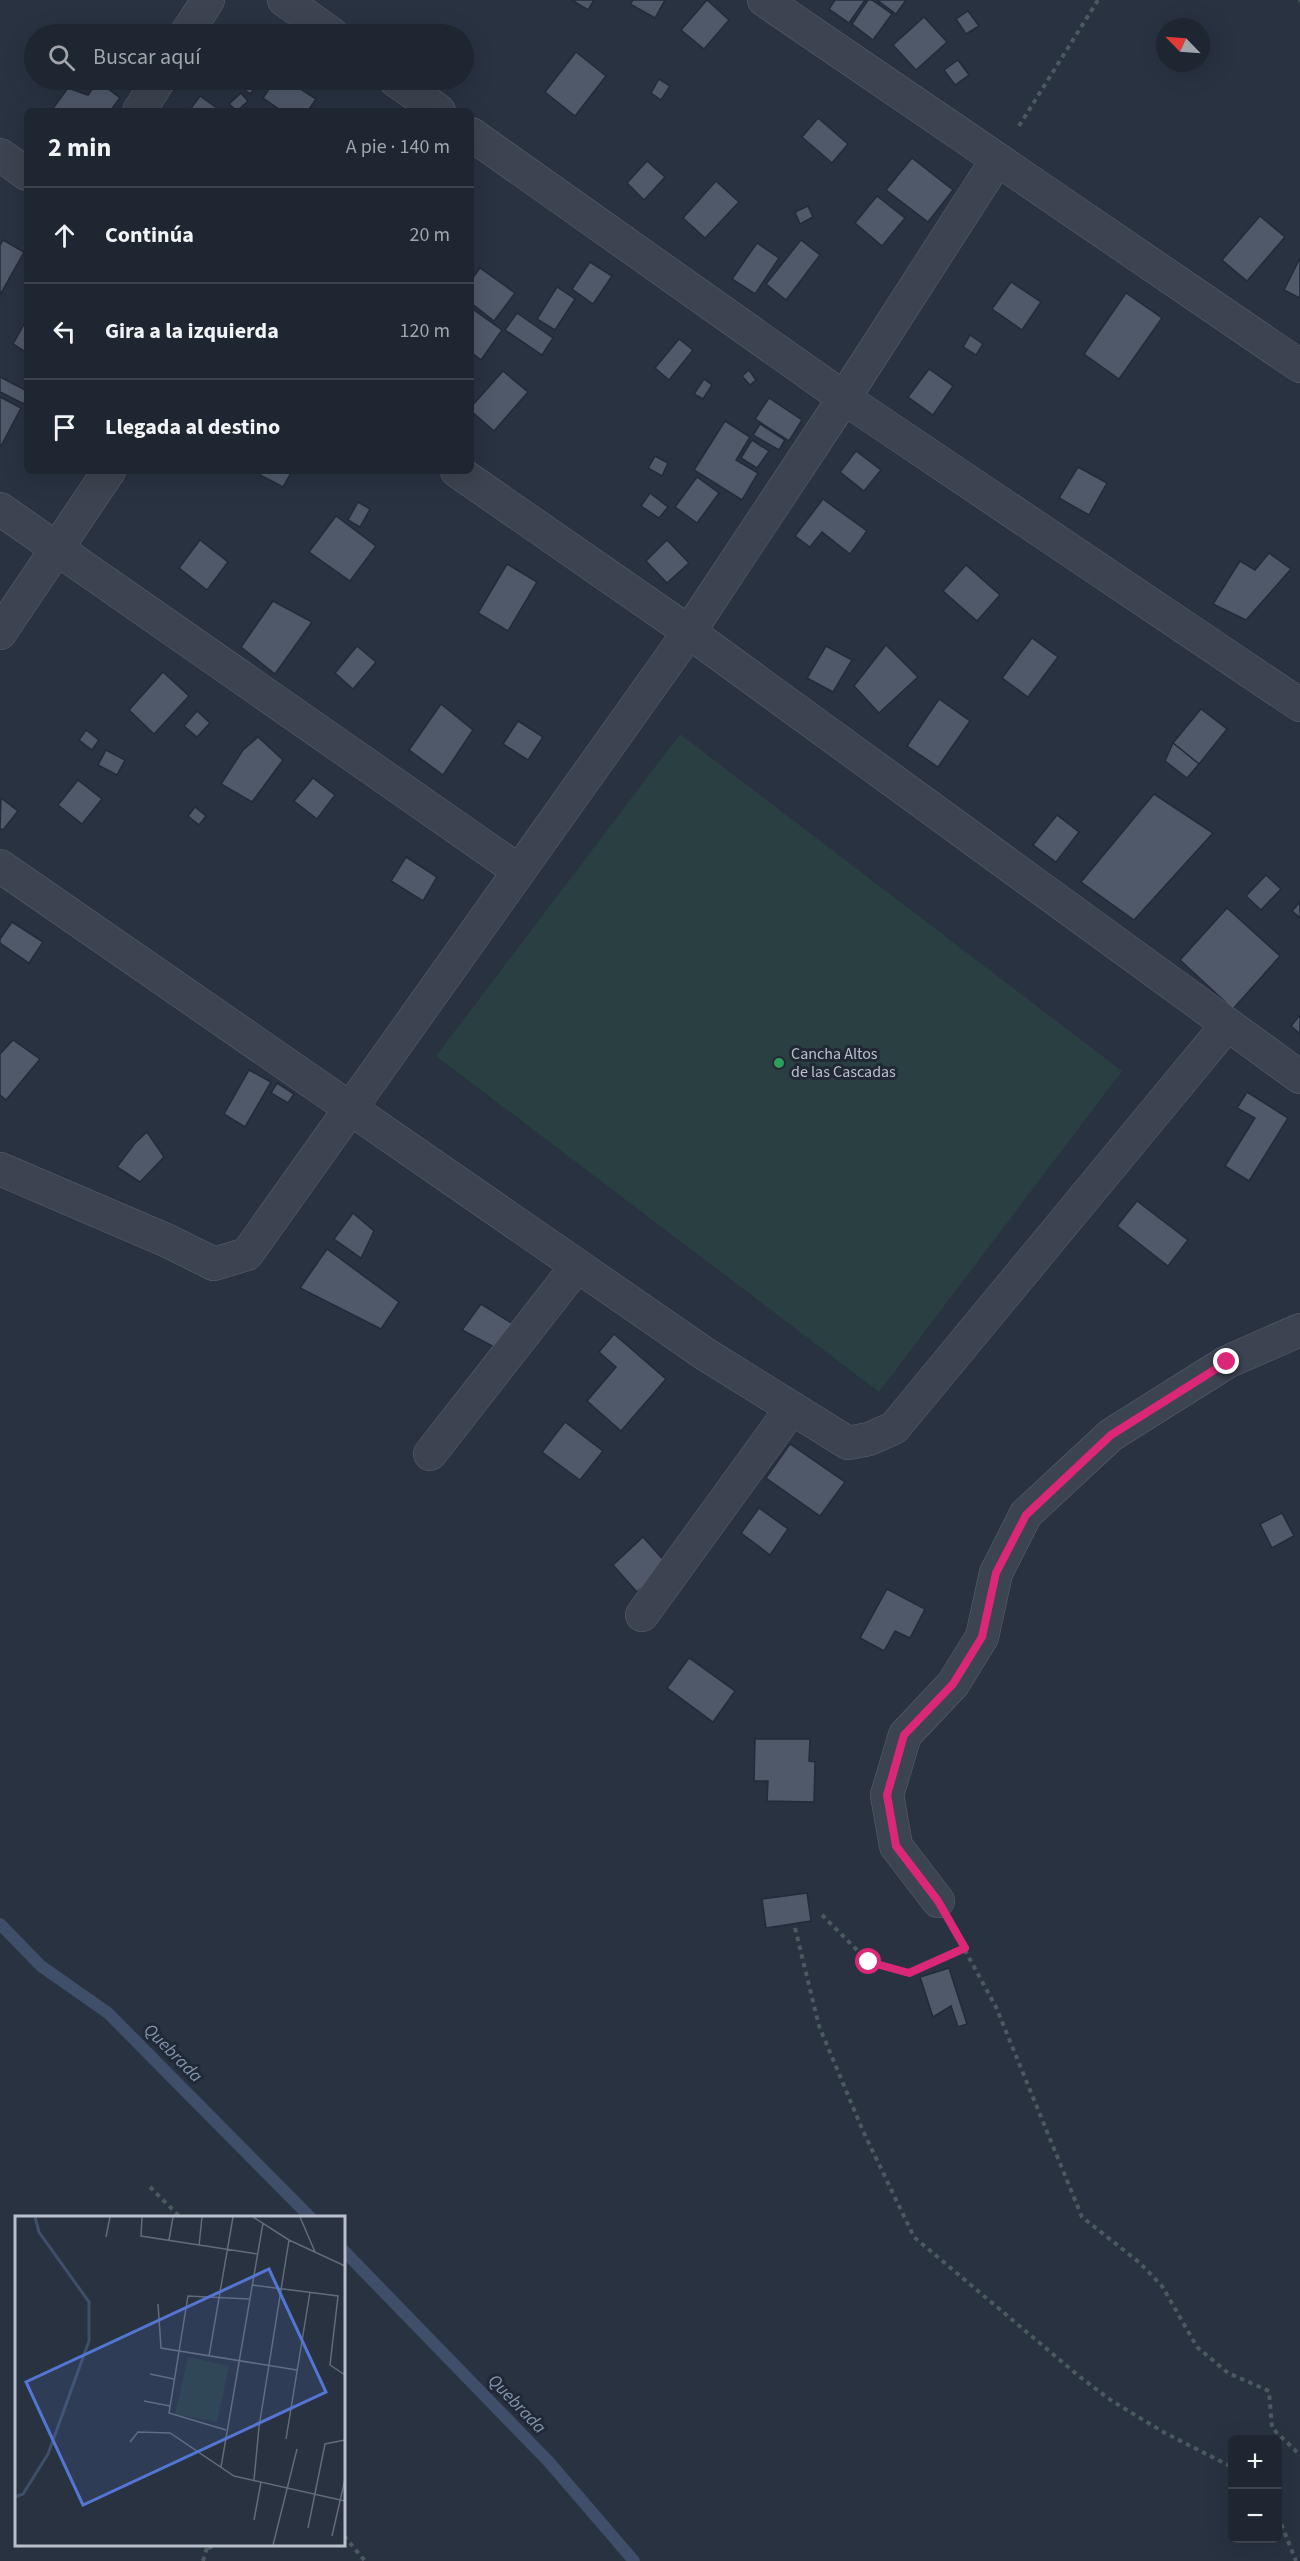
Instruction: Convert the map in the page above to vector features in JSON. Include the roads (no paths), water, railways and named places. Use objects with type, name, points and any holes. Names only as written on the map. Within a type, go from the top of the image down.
[{"type":"street","points":[[192,24],[208,0]]},
{"type":"street","points":[[284,0],[318,24]]},
{"type":"street","points":[[764,0],[1300,366]]},
{"type":"street","points":[[141,108],[153,90]]},
{"type":"street","points":[[409,90],[435,108]]},
{"type":"street","points":[[474,136],[844,398],[1300,705]]},
{"type":"street","points":[[0,155],[24,172]]},
{"type":"street","points":[[0,1169],[168,1241],[214,1264],[247,1254],[689,632],[998,160]]},
{"type":"street","points":[[0,633],[107,474]]},
{"type":"street","points":[[461,474],[689,632],[1300,1077]]},
{"type":"street","points":[[0,509],[519,871]]},
{"type":"street","points":[[0,866],[705,1354],[848,1443],[869,1439],[894,1428],[1227,1025]]},
{"type":"street","points":[[430,1454],[577,1266]]},
{"type":"street","points":[[938,1901],[896,1846],[887,1795],[904,1735],[953,1684],[982,1637],[996,1573],[1026,1515],[1111,1435],[1227,1362],[1300,1330]]},
{"type":"street","points":[[642,1615],[792,1408]]},
{"type":"waterway","name":"Quebrada","points":[[0,1924],[41,1966],[108,2013],[309,2216]]},
{"type":"waterway","name":"Quebrada","points":[[345,2252],[549,2462],[634,2561]]},
{"type":"place","name":"Cancha Altos de las Cascadas","points":[[779,1063]]}]
